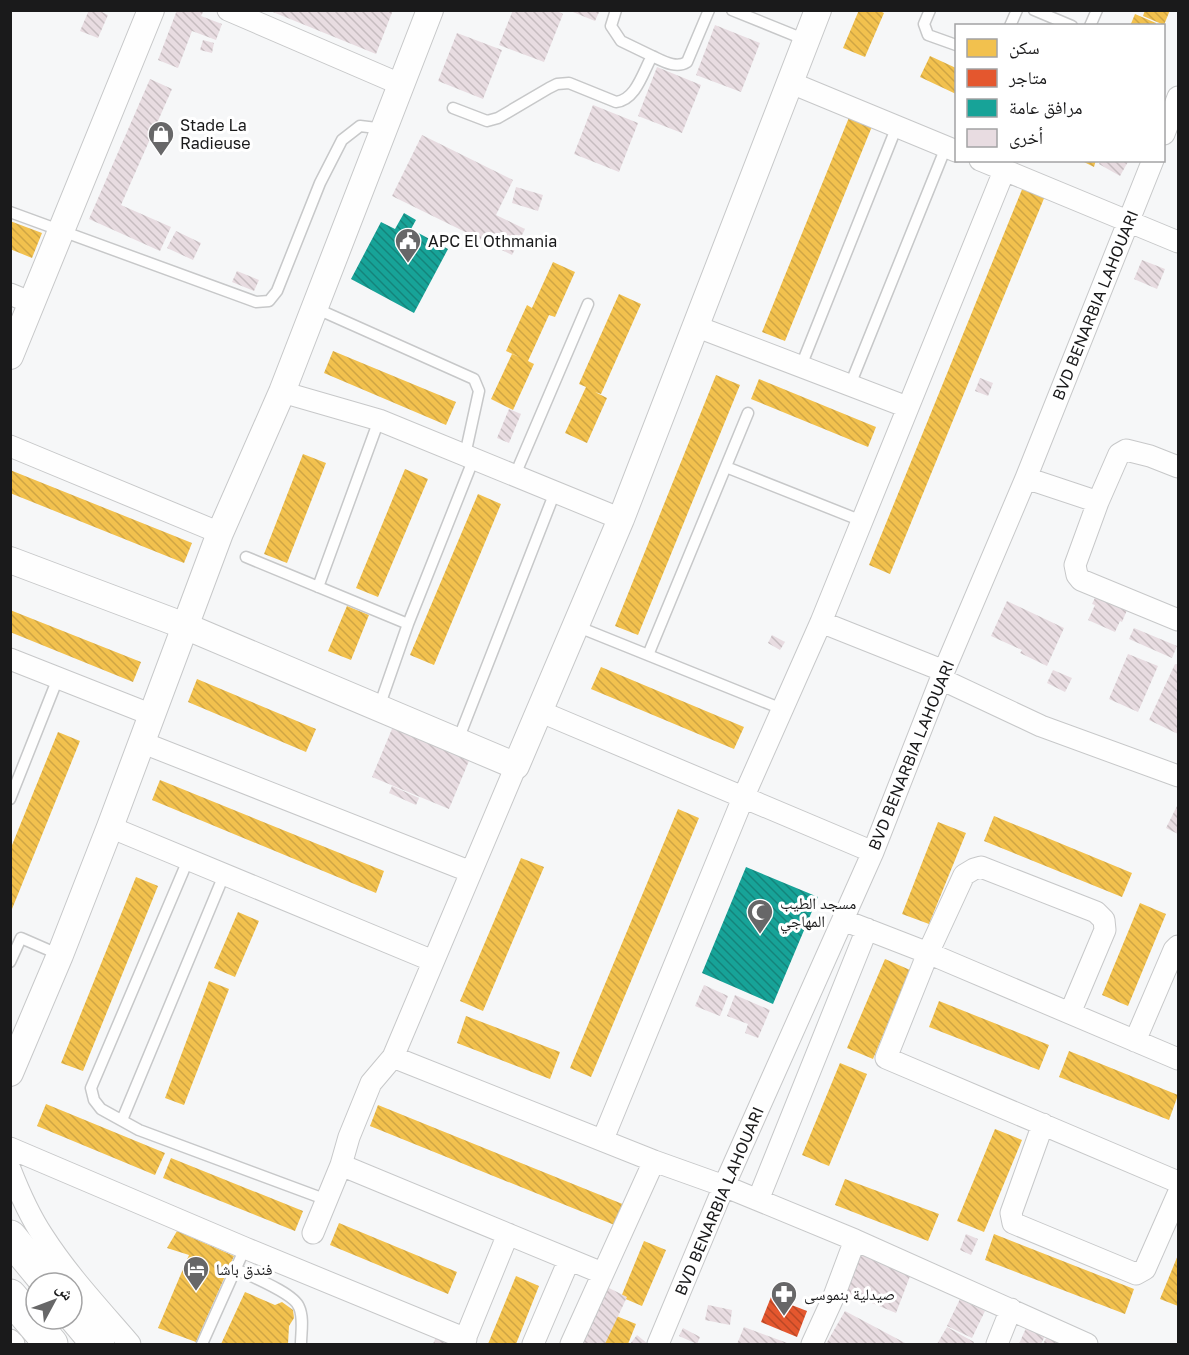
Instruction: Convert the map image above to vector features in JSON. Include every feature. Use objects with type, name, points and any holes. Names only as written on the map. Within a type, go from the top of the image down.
[{"type":"highway","points":[[16,1243],[38,1271]]},
{"type":"highway","points":[[10,1296],[51,1344]]},
{"type":"highway","points":[[84,1327],[98,1344]]},
{"type":"street","points":[[10,356],[21,298],[62,231],[151,10]]},
{"type":"street","points":[[228,10],[402,85]]},
{"type":"street","points":[[10,1073],[60,955],[220,533],[282,392],[430,10]]},
{"type":"street","points":[[312,1233],[341,1165],[348,1137],[370,1083],[393,1057],[621,519],[818,10]]},
{"type":"street","points":[[789,82],[951,149]]},
{"type":"street","points":[[1165,132],[1179,97]]},
{"type":"street","points":[[990,162],[1009,166],[1179,242]]},
{"type":"street","name":"BVD BENARBIA LAHOUARI","points":[[658,1344],[724,1186],[873,852],[942,675],[1026,478],[1152,162]]},
{"type":"street","points":[[603,1139],[743,798],[821,622],[907,407],[1009,166]]},
{"type":"street","points":[[695,326],[907,407]]},
{"type":"street","points":[[282,392],[379,420],[621,519]]},
{"type":"street","points":[[10,446],[220,533]]},
{"type":"street","points":[[1179,467],[1126,450],[1119,454],[1098,502],[1075,566],[1081,580],[1179,620]]},
{"type":"street","points":[[1026,478],[1098,502]]},
{"type":"street","points":[[10,560],[185,626],[516,766]]},
{"type":"street","points":[[821,622],[942,675],[1041,726],[1179,776]]},
{"type":"street","points":[[12,663],[58,678],[152,715]]},
{"type":"street","points":[[539,711],[873,852]]},
{"type":"street","points":[[141,742],[471,873]]},
{"type":"street","points":[[110,827],[433,961]]},
{"type":"street","points":[[1070,1013],[1105,930],[1104,920],[1096,912],[981,867],[964,875],[928,953],[886,1058],[1179,1182]]},
{"type":"street","points":[[843,920],[928,953],[1179,1059]]},
{"type":"street","points":[[758,1200],[867,929]]},
{"type":"street","points":[[1135,1041],[1174,950],[1179,946]]},
{"type":"street","points":[[393,1057],[654,1161],[724,1186],[855,1240],[1087,1344]]},
{"type":"street","points":[[1043,1124],[1011,1213],[1013,1223],[1136,1274],[1145,1269],[1179,1194]]},
{"type":"street","points":[[10,1148],[464,1342],[508,1234]]},
{"type":"street","points":[[571,1344],[654,1161]]},
{"type":"street","points":[[341,1165],[602,1273]]},
{"type":"street","points":[[10,1169],[41,1234],[67,1270],[130,1344]]},
{"type":"street","points":[[10,1216],[16,1243]]},
{"type":"street","points":[[812,1344],[834,1296],[855,1240]]},
{"type":"street","points":[[533,1344],[569,1260]]},
{"type":"street","points":[[997,1344],[1011,1309]]},
{"type":"street","points":[[10,1340],[14,1344]]},
{"type":"lane","points":[[616,10],[611,26],[621,41],[675,65],[687,62],[709,10]]},
{"type":"lane","points":[[732,10],[806,40]]},
{"type":"lane","points":[[930,10],[924,24],[928,34],[955,44]]},
{"type":"lane","points":[[1011,24],[1017,10]]},
{"type":"lane","points":[[1034,10],[1067,24]]},
{"type":"lane","points":[[1091,24],[1097,10]]},
{"type":"lane","points":[[453,108],[487,121],[498,118],[557,84],[569,83],[616,102],[622,101],[631,97],[652,56]]},
{"type":"lane","points":[[10,212],[256,302],[269,301],[277,291],[320,183],[342,140],[360,126],[385,129]]},
{"type":"lane","points":[[801,366],[897,126]]},
{"type":"lane","points":[[850,385],[951,149]]},
{"type":"lane","points":[[515,476],[588,304]]},
{"type":"lane","points":[[315,308],[474,379],[479,391],[469,457],[378,707]]},
{"type":"lane","points":[[648,655],[748,413]]},
{"type":"lane","points":[[318,586],[379,420]]},
{"type":"lane","points":[[726,467],[862,521]]},
{"type":"lane","points":[[458,741],[555,492]]},
{"type":"lane","points":[[246,557],[408,624]]},
{"type":"lane","points":[[576,626],[782,709]]},
{"type":"lane","points":[[10,800],[58,678]]},
{"type":"lane","points":[[188,860],[91,1088],[94,1100],[101,1109],[139,1130],[327,1200]]},
{"type":"lane","points":[[122,1120],[225,875]]},
{"type":"lane","points":[[10,962],[16,936],[60,955]]},
{"type":"lane","points":[[202,1344],[245,1248]]},
{"type":"lane","points":[[236,1269],[291,1297],[298,1304],[301,1313],[301,1344]]},
{"type":"building: سكن","points":[[859,10],[878,10],[884,13],[865,57],[843,48]]},
{"type":"building: سكن","points":[[1145,10],[1170,10],[1164,24],[1143,16]]},
{"type":"building: سكن","points":[[1135,14],[1156,23],[1156,24],[1131,24]]},
{"type":"building: سكن","points":[[930,56],[955,68],[955,94],[920,77]]},
{"type":"building: سكن","points":[[850,115],[873,124],[785,341],[762,332]]},
{"type":"building: سكن","points":[[1084,162],[1095,162],[1094,167]]},
{"type":"building: سكن","points":[[1023,187],[1045,196],[890,574],[869,565]]},
{"type":"building: سكن","points":[[10,221],[42,233],[32,258],[10,249]]},
{"type":"building: سكن","points":[[553,262],[575,272],[555,317],[549,315],[528,361],[534,364],[513,410],[491,399],[512,354],[522,358],[506,351],[527,305],[532,308]]},
{"type":"building: سكن","points":[[619,294],[641,304],[601,394],[595,392],[607,398],[587,443],[565,433],[586,387],[579,384]]},
{"type":"building: سكن","points":[[333,351],[456,402],[446,425],[324,373]]},
{"type":"building: سكن","points":[[716,375],[740,385],[638,635],[615,626]]},
{"type":"building: سكن","points":[[759,379],[876,427],[868,447],[751,399]]},
{"type":"building: سكن","points":[[303,454],[326,463],[287,563],[264,554]]},
{"type":"building: سكن","points":[[405,469],[428,479],[378,597],[356,588]]},
{"type":"building: سكن","points":[[10,470],[192,543],[184,563],[10,493]]},
{"type":"building: سكن","points":[[478,494],[501,504],[434,665],[410,655]]},
{"type":"building: سكن","points":[[347,606],[369,615],[351,660],[328,651]]},
{"type":"building: سكن","points":[[10,610],[141,662],[133,682],[10,632]]},
{"type":"building: سكن","points":[[601,667],[744,727],[734,749],[591,689]]},
{"type":"building: سكن","points":[[197,679],[316,729],[306,752],[188,702]]},
{"type":"building: سكن","points":[[58,732],[80,741],[12,909],[10,908],[10,850]]},
{"type":"building: سكن","points":[[160,780],[384,871],[376,893],[152,800]]},
{"type":"building: سكن","points":[[678,809],[699,818],[591,1077],[570,1068]]},
{"type":"building: سكن","points":[[994,816],[1132,873],[1122,897],[984,841]]},
{"type":"building: سكن","points":[[938,822],[966,833],[929,924],[902,914]]},
{"type":"building: سكن","points":[[521,858],[544,867],[483,1011],[460,1001]]},
{"type":"building: سكن","points":[[136,877],[158,886],[83,1071],[61,1063]]},
{"type":"building: سكن","points":[[1140,903],[1166,914],[1128,1006],[1102,995]]},
{"type":"building: سكن","points":[[238,912],[259,921],[235,977],[214,968]]},
{"type":"building: سكن","points":[[885,959],[910,970],[873,1059],[847,1048]]},
{"type":"building: سكن","points":[[209,981],[229,989],[184,1105],[165,1098]]},
{"type":"building: سكن","points":[[939,1001],[1049,1045],[1039,1070],[929,1027]]},
{"type":"building: سكن","points":[[466,1016],[560,1052],[550,1079],[457,1043]]},
{"type":"building: سكن","points":[[1069,1051],[1178,1095],[1169,1120],[1059,1077]]},
{"type":"building: سكن","points":[[840,1063],[867,1074],[829,1166],[802,1155]]},
{"type":"building: سكن","points":[[46,1104],[165,1153],[155,1175],[37,1126]]},
{"type":"building: سكن","points":[[378,1105],[625,1205],[617,1226],[370,1126]]},
{"type":"building: سكن","points":[[995,1129],[1022,1140],[984,1232],[957,1221]]},
{"type":"building: سكن","points":[[171,1158],[303,1211],[295,1231],[163,1178]]},
{"type":"building: سكن","points":[[845,1179],[939,1214],[928,1241],[835,1205]]},
{"type":"building: سكن","points":[[339,1223],[457,1272],[448,1294],[330,1245]]},
{"type":"building: سكن","name":"فندق باشا","points":[[177,1231],[234,1256],[196,1342],[158,1328],[189,1255],[167,1248]]},
{"type":"building: سكن","points":[[994,1234],[1134,1289],[1125,1314],[985,1260]]},
{"type":"building: سكن","points":[[644,1241],[666,1250],[642,1306],[621,1297]]},
{"type":"building: سكن","points":[[1178,1255],[1178,1306],[1160,1299]]},
{"type":"building: سكن","points":[[516,1276],[539,1286],[516,1344],[488,1344]]},
{"type":"building: سكن","points":[[245,1292],[275,1305],[282,1302],[293,1310],[294,1318],[289,1326],[288,1344],[221,1344]]},
{"type":"building: سكن","points":[[614,1315],[636,1324],[628,1344],[602,1344]]},
{"type":"building: متاجر","name":"صيدلية بنموسى","points":[[771,1297],[807,1311],[797,1337],[761,1322]]},
{"type":"building: مرافق عامة","points":[[404,213],[416,220],[411,229],[448,249],[414,313],[351,279],[381,222],[395,229]]},
{"type":"building: مرافق عامة","name":"مسجد الطيب المهاجي","points":[[746,867],[818,897],[773,1004],[702,973]]},
{"type":"building: أخرى","points":[[89,10],[98,10],[108,15],[98,38],[80,31]]},
{"type":"building: أخرى","points":[[177,10],[204,10],[201,16],[222,24],[216,40],[192,31],[178,68],[158,60]]},
{"type":"building: أخرى","points":[[268,10],[393,10],[376,54]]},
{"type":"building: أخرى","points":[[513,10],[555,10],[563,14],[544,62],[499,45]]},
{"type":"building: أخرى","points":[[568,10],[600,10],[595,21]]},
{"type":"building: أخرى","points":[[715,25],[760,43],[741,92],[696,75]]},
{"type":"building: أخرى","points":[[457,33],[502,50],[483,99],[438,81]]},
{"type":"building: أخرى","points":[[203,40],[214,43],[212,53],[200,50]]},
{"type":"building: أخرى","points":[[657,67],[701,85],[682,133],[638,116]]},
{"type":"building: أخرى","points":[[150,79],[172,89],[121,205],[171,227],[160,251],[89,219]]},
{"type":"building: أخرى","points":[[593,105],[638,123],[619,172],[574,154]]},
{"type":"building: أخرى","points":[[422,135],[513,180],[496,215],[525,229],[512,255],[392,196]]},
{"type":"building: أخرى","points":[[1100,162],[1128,162],[1120,176],[1099,164]]},
{"type":"building: أخرى","points":[[516,187],[543,195],[538,211],[512,203]]},
{"type":"building: أخرى","points":[[176,231],[201,243],[193,260],[167,248]]},
{"type":"building: أخرى","points":[[1142,260],[1165,269],[1157,289],[1134,279]]},
{"type":"building: أخرى","points":[[237,271],[259,280],[254,291],[232,282]]},
{"type":"building: أخرى","points":[[980,378],[993,383],[988,396],[975,391]]},
{"type":"building: أخرى","points":[[509,409],[521,414],[509,443],[497,438]]},
{"type":"building: أخرى","points":[[1102,583],[1133,596],[1115,632],[1088,620],[1095,605],[1092,604]]},
{"type":"building: أخرى","points":[[1007,601],[1064,628],[1047,666],[1020,653],[1022,650],[991,636]]},
{"type":"building: أخرى","points":[[1134,628],[1177,646],[1172,658],[1129,639]]},
{"type":"building: أخرى","points":[[772,635],[785,642],[780,650],[768,643]]},
{"type":"building: أخرى","points":[[1128,654],[1158,666],[1138,712],[1109,699]]},
{"type":"building: أخرى","points":[[1175,664],[1178,665],[1178,734],[1149,720]]},
{"type":"building: أخرى","points":[[1053,670],[1072,678],[1065,692],[1047,683]]},
{"type":"building: أخرى","points":[[394,724],[471,756],[449,809],[372,777]]},
{"type":"building: أخرى","points":[[392,786],[419,798],[416,805],[389,793]]},
{"type":"building: أخرى","points":[[1178,804],[1178,834],[1166,828]]},
{"type":"building: أخرى","points":[[704,985],[728,996],[720,1016],[695,1006]]},
{"type":"building: أخرى","points":[[735,995],[770,1010],[758,1038],[745,1033],[748,1024],[727,1016]]},
{"type":"building: أخرى","points":[[966,1234],[978,1239],[971,1255],[960,1250]]},
{"type":"building: أخرى","points":[[860,1250],[912,1271],[896,1313],[843,1291]]},
{"type":"building: أخرى","points":[[607,1287],[627,1297],[605,1344],[580,1344]]},
{"type":"building: أخرى","points":[[960,1299],[985,1311],[972,1338],[947,1326]]},
{"type":"building: أخرى","points":[[708,1305],[732,1310],[730,1325],[705,1320]]},
{"type":"building: أخرى","points":[[845,1311],[907,1344],[826,1344]]},
{"type":"building: أخرى","points":[[744,1327],[790,1344],[737,1344]]},
{"type":"building: أخرى","points":[[947,1327],[974,1342],[973,1344],[937,1344]]},
{"type":"building: أخرى","points":[[683,1328],[700,1337],[697,1344],[679,1336]]},
{"type":"building: أخرى","points":[[1026,1328],[1045,1336],[1041,1344],[1019,1344]]},
{"type":"building: أخرى","points":[[1049,1332],[1076,1344],[1043,1344]]},
{"type":"building: أخرى","points":[[637,1335],[648,1344],[630,1344]]},
{"type":"building: أخرى","points":[[436,1337],[453,1344],[433,1344]]},
{"type":"place","name":"Stade La Radieuse","points":[[161,157]]},
{"type":"place","name":"APC El Othmania","points":[[408,264]]},
{"type":"place","name":"مسجد الطيب المهاجي","points":[[760,935]]},
{"type":"place","name":"فندق باشا","points":[[196,1292]]},
{"type":"place","name":"صيدلية بنموسى","points":[[784,1317]]}]
